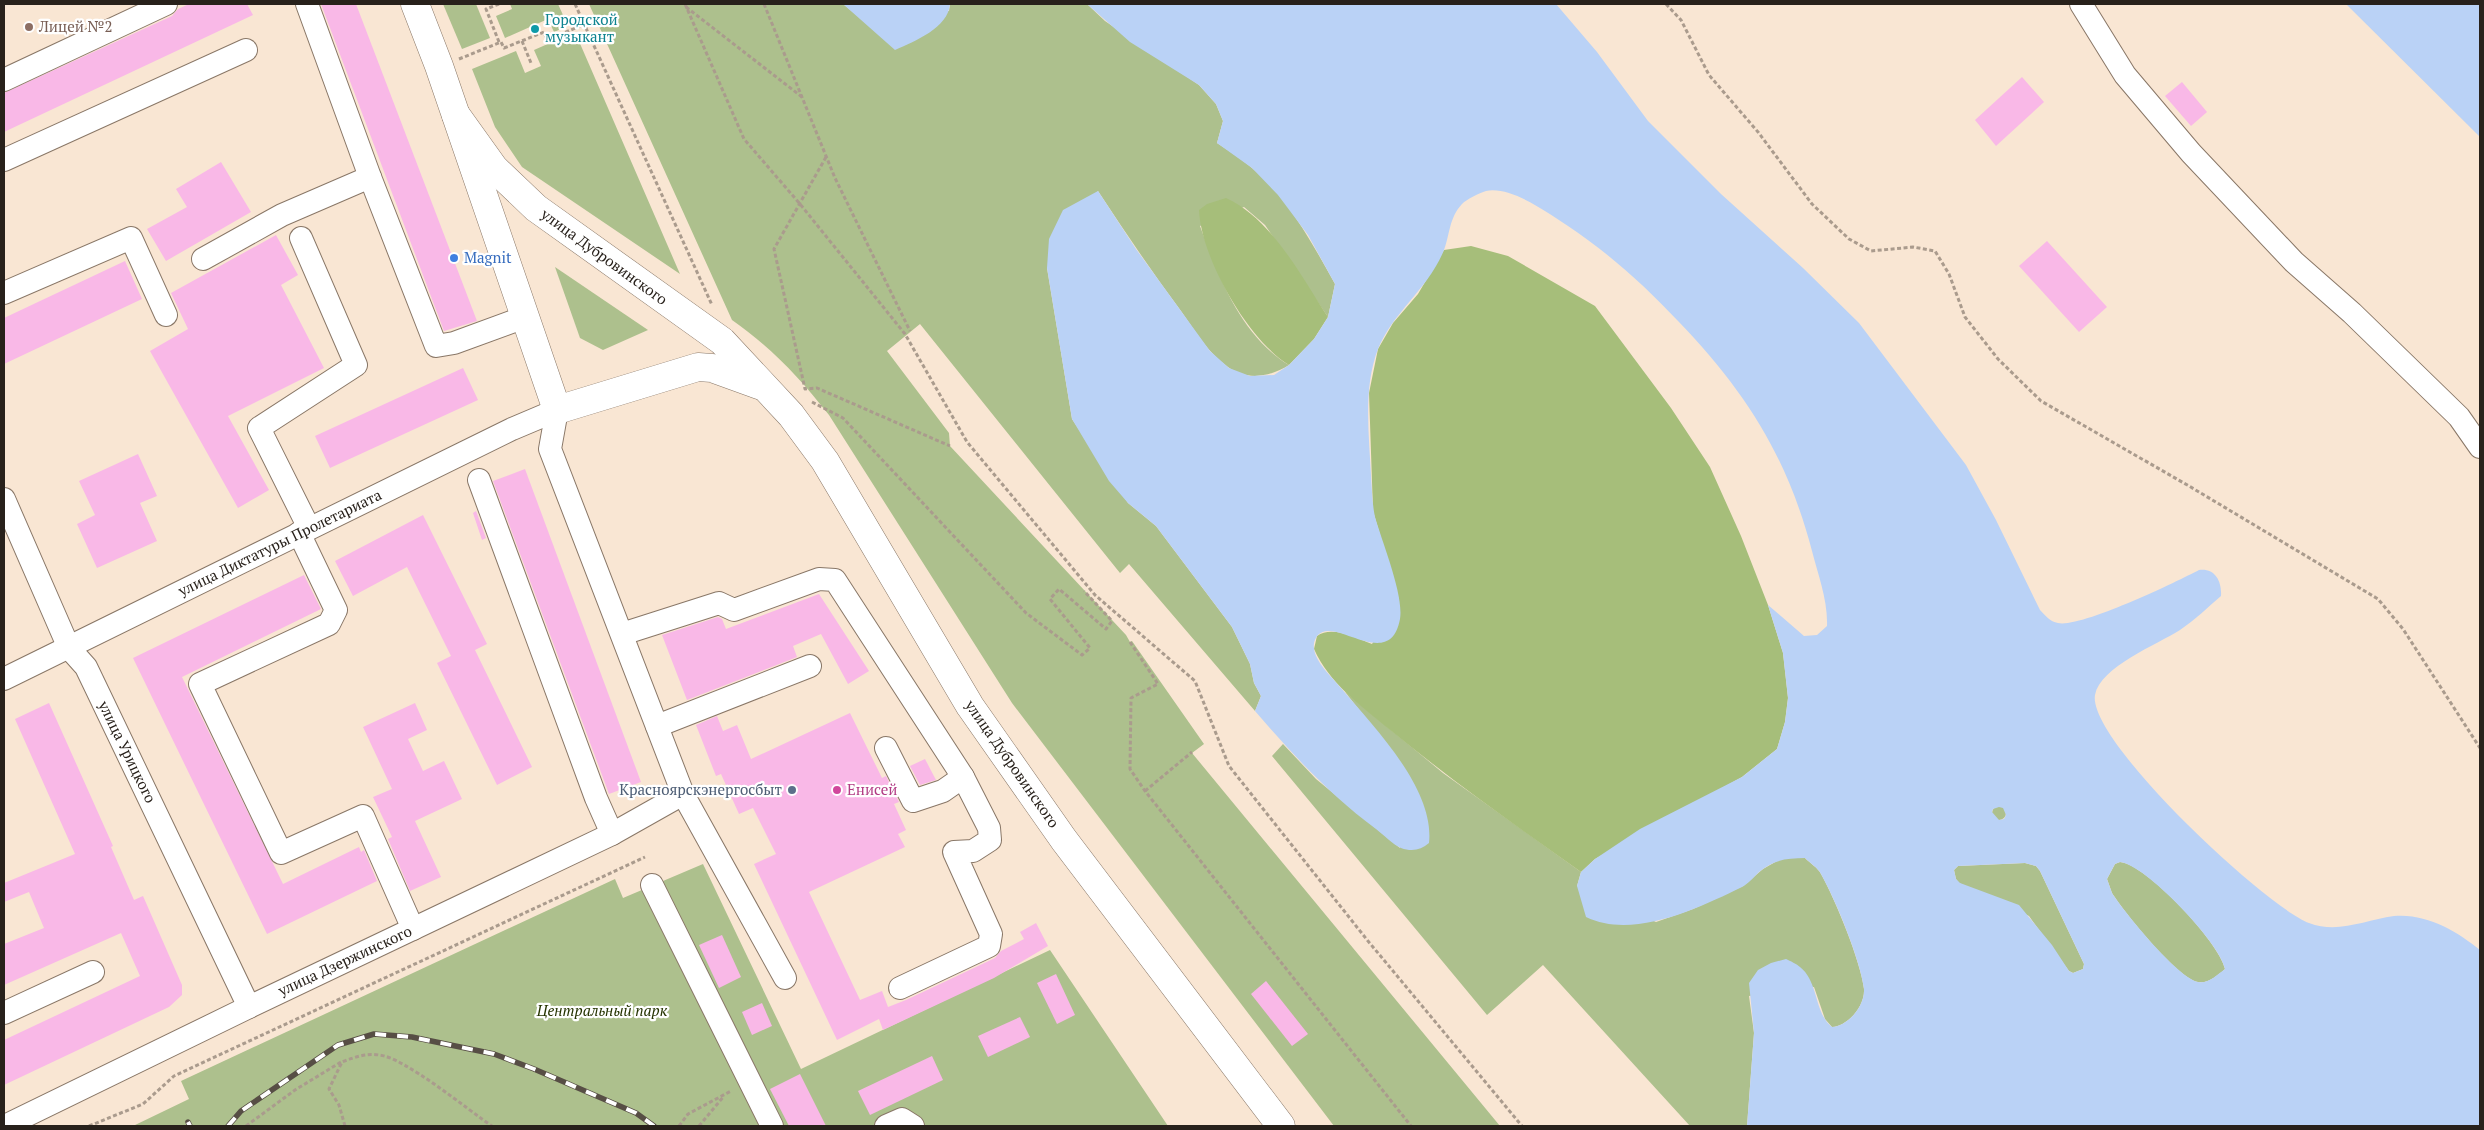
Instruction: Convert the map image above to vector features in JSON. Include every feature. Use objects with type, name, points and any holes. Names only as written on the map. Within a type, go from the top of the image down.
[{"type":"main road","name":"улица Дубровинского","points":[[414,4],[456,115],[557,410],[698,367],[712,368],[765,387]]},
{"type":"main road","name":"улица Дубровинского","points":[[456,115],[494,168],[536,208],[722,341],[791,415],[824,462],[970,706],[1064,840],[1281,1126]]},
{"type":"street","points":[[4,80],[166,4]]},
{"type":"street","points":[[306,4],[370,177],[436,346],[454,343],[525,317]]},
{"type":"street","points":[[2082,4],[2125,75],[2191,153],[2294,262],[2352,313],[2459,418],[2480,447]]},
{"type":"street","points":[[4,160],[246,50]]},
{"type":"street","points":[[204,259],[282,214],[370,177]]},
{"type":"street","points":[[4,293],[131,238],[166,315]]},
{"type":"street","points":[[301,238],[356,365],[259,428],[336,610],[329,624],[200,684],[281,853],[362,816],[413,929]]},
{"type":"street","name":"улица Диктатуры Пролетариата","points":[[4,679],[503,433],[557,410]]},
{"type":"street","name":"улица Дубровинского","points":[[557,410],[550,449],[683,794],[785,978]]},
{"type":"street","points":[[479,480],[589,780],[612,834]]},
{"type":"street","name":"улица Урицкого","points":[[4,500],[69,648],[86,667],[249,1007]]},
{"type":"street","points":[[622,634],[719,603],[734,610],[819,579],[835,580],[963,777],[989,828],[990,840],[972,851],[954,852],[991,934],[988,946],[900,988]]},
{"type":"street","points":[[657,726],[810,666]]},
{"type":"street","points":[[886,748],[913,801],[943,791],[963,777]]},
{"type":"street","name":"улица Дзержинского","points":[[6,1126],[249,1007],[612,834],[683,794]]},
{"type":"street","points":[[652,885],[772,1126]]},
{"type":"street","points":[[4,1013],[93,972]]},
{"type":"street","points":[[886,1126],[902,1119],[913,1126]]},
{"type":"path","points":[[499,4],[486,10],[499,42],[501,42],[504,48],[544,32],[547,40],[585,24]]},
{"type":"path","points":[[575,4],[716,312]]},
{"type":"path","points":[[764,4],[835,178],[910,331]]},
{"type":"path","points":[[1666,4],[1681,20],[1709,75],[1758,132],[1812,204],[1849,239],[1871,251],[1913,247],[1935,251],[1949,274],[1965,317],[1998,359],[2041,401],[2189,486],[2378,599],[2403,629],[2480,748]]},
{"type":"path","points":[[685,5],[802,97]]},
{"type":"path","points":[[685,5],[744,139],[800,204],[905,334],[974,450],[1095,595],[1195,681],[1229,766],[1368,941],[1522,1126]]},
{"type":"path","points":[[522,41],[531,62]]},
{"type":"path","points":[[463,57],[499,42]]},
{"type":"path","points":[[826,156],[774,249],[805,389],[817,388],[950,446]]},
{"type":"path","points":[[812,402],[843,418],[1026,613],[1082,655],[1090,648],[1050,599],[1059,589],[1106,629],[1112,622],[1084,591]]},
{"type":"path","points":[[1130,642],[1158,684],[1131,698],[1130,768],[1145,791],[1410,1126]]},
{"type":"path","points":[[1145,791],[1192,752]]},
{"type":"path","points":[[90,1126],[143,1104],[174,1076],[645,856]]},
{"type":"path","points":[[246,1126],[296,1090],[342,1062],[364,1054],[381,1055],[401,1062],[492,1126]]},
{"type":"path","points":[[342,1062],[329,1089],[339,1105],[345,1126]]},
{"type":"path","points":[[679,1126],[688,1114],[749,1082]]},
{"type":"path","points":[[699,1126],[726,1094]]},
{"type":"green space","points":[[443,4],[476,4],[490,38],[462,49]]},
{"type":"green space","points":[[510,4],[558,4],[568,26],[554,32],[548,19],[505,38],[496,16],[512,9]]},
{"type":"green space","points":[[589,4],[843,4],[859,17],[949,11],[950,4],[1087,4],[1105,21],[1199,85],[1216,104],[1223,121],[1217,143],[1248,165],[1277,193],[1299,222],[1335,284],[1328,317],[1265,225],[1244,207],[1200,226],[1223,284],[1244,321],[1272,353],[1289,365],[1266,375],[1251,376],[1235,371],[1221,361],[1197,334],[1098,191],[1047,268],[1072,419],[1128,503],[1156,526],[1232,627],[1250,664],[1254,683],[1261,696],[1255,711],[1129,564],[1120,573],[920,324],[887,351],[949,433],[950,446],[1126,635],[1130,642],[1132,641],[1204,744],[1192,753],[1500,1126],[1334,1126],[1012,703],[829,415],[784,364],[732,320]]},
{"type":"green space","points":[[575,32],[680,274],[522,167],[495,127],[472,69],[516,51],[525,73],[541,66],[534,50]]},
{"type":"green space","points":[[1226,198],[1243,208],[1272,234],[1328,317],[1314,339],[1289,365],[1273,353],[1243,318],[1229,296],[1208,251],[1199,210],[1207,204]]},
{"type":"green space","points":[[1471,246],[1508,256],[1595,306],[1671,408],[1710,467],[1741,536],[1768,605],[1783,653],[1788,698],[1785,722],[1777,749],[1742,777],[1595,859],[1581,872],[1460,785],[1368,712],[1328,673],[1314,649],[1317,636],[1330,632],[1352,636],[1372,644],[1399,600],[1373,511],[1369,393],[1378,349],[1393,323],[1418,294],[1444,250]]},
{"type":"green space","points":[[555,267],[648,330],[603,350],[580,338]]},
{"type":"green space","points":[[1345,692],[1443,773],[1581,872],[1577,886],[1656,922],[1693,909],[1743,886],[1763,869],[1782,858],[1805,858],[1821,874],[1853,947],[1864,989],[1864,995],[1859,1008],[1844,1023],[1832,1027],[1825,1019],[1814,987],[1749,996],[1754,1033],[1747,1126],[1690,1126],[1543,965],[1487,1015],[1272,756],[1283,744],[1316,779],[1400,848],[1399,760]]},
{"type":"green space","points":[[1999,806],[2004,808],[2006,813],[2004,818],[1999,820],[1994,818],[1992,813],[1994,808]]},
{"type":"green space","points":[[2120,862],[2132,866],[2147,876],[2180,906],[2210,942],[2225,969],[2209,980],[2198,982],[2178,970],[2165,958],[2139,929],[2112,893],[2107,879],[2115,864]]},
{"type":"green space","points":[[2025,863],[2036,866],[2040,871],[2084,964],[2083,969],[2073,973],[2069,971],[2029,916],[1959,883],[1954,870],[1958,866]]},
{"type":"green space","name":"Центральный парк","points":[[703,864],[801,1069],[1050,950],[1168,1126],[133,1126],[189,1099],[181,1081],[615,879],[623,898]]},
{"type":"water","points":[[843,4],[950,4],[948,12],[937,27],[921,38],[895,50]]},
{"type":"water","points":[[1087,4],[1556,4],[1597,52],[1648,121],[1721,194],[1803,268],[1859,323],[1966,465],[1996,520],[2040,610],[2048,618],[2058,623],[2070,623],[2086,619],[2128,603],[2199,570],[2213,573],[2219,581],[2221,596],[2180,630],[2118,666],[2099,685],[2095,695],[2100,717],[2119,747],[2148,783],[2183,820],[2220,856],[2256,887],[2287,910],[2309,923],[2330,927],[2341,927],[2394,916],[2418,917],[2451,930],[2480,950],[2480,1126],[1747,1126],[1754,1033],[1749,983],[1758,970],[1771,963],[1786,959],[1799,966],[1806,973],[1822,1014],[1832,1027],[1838,1026],[1849,1019],[1862,1002],[1864,989],[1858,962],[1847,930],[1820,872],[1805,858],[1792,858],[1780,861],[1764,868],[1744,886],[1706,904],[1666,918],[1624,925],[1604,923],[1586,917],[1577,886],[1581,872],[1595,859],[1640,829],[1742,777],[1777,749],[1785,722],[1788,698],[1783,653],[1768,605],[1804,636],[1817,635],[1827,626],[1826,607],[1820,578],[1802,517],[1777,455],[1744,400],[1725,374],[1653,296],[1598,248],[1539,207],[1517,196],[1496,190],[1486,191],[1470,198],[1458,209],[1452,220],[1444,250],[1437,264],[1393,323],[1378,349],[1373,364],[1368,411],[1372,496],[1375,517],[1399,596],[1400,619],[1394,634],[1385,642],[1374,643],[1337,632],[1326,631],[1318,635],[1314,643],[1317,659],[1370,721],[1400,760],[1422,801],[1428,822],[1429,843],[1420,849],[1413,850],[1401,848],[1391,842],[1327,788],[1255,711],[1261,696],[1254,683],[1250,664],[1232,627],[1156,526],[1128,503],[1109,481],[1072,419],[1047,268],[1049,239],[1063,210],[1098,191],[1136,249],[1210,351],[1229,368],[1250,376],[1274,375],[1289,365],[1314,339],[1328,317],[1335,284],[1308,235],[1278,195],[1252,168],[1217,143],[1223,121],[1216,104],[1199,85],[1130,42]],"holes":[[[2003,808],[2006,815],[2004,819],[1999,820],[1992,812],[1993,809]],[[2120,862],[2132,866],[2163,890],[2197,925],[2220,957],[2225,969],[2209,980],[2198,982],[2189,978],[2165,957],[2139,928],[2112,893],[2107,879],[2115,864]],[[2025,863],[2036,866],[2084,964],[2083,969],[2073,973],[2069,971],[2052,945],[2019,905],[1960,883],[1956,879],[1954,870],[1958,866]]]},
{"type":"water","points":[[2346,4],[2480,4],[2480,137]]},
{"type":"building","points":[[189,4],[247,4],[253,15],[4,132],[4,93],[172,16],[178,9]]},
{"type":"building","points":[[321,4],[356,4],[477,321],[444,331]]},
{"type":"building","points":[[2022,77],[2044,102],[1996,146],[1975,120]]},
{"type":"building","points":[[2182,82],[2207,112],[2191,126],[2165,96]]},
{"type":"building","points":[[221,162],[251,212],[166,261],[147,229],[187,207],[176,189]]},
{"type":"building","points":[[276,235],[298,275],[281,285],[324,368],[228,416],[269,490],[238,508],[150,351],[188,329],[171,293]]},
{"type":"building","points":[[2047,241],[2107,307],[2079,332],[2019,266]]},
{"type":"building","points":[[125,261],[142,299],[4,364],[4,318]]},
{"type":"building","points":[[463,368],[478,400],[330,468],[315,436]]},
{"type":"building","points":[[138,454],[157,496],[140,503],[157,541],[97,568],[77,524],[95,515],[79,481]]},
{"type":"building","points":[[525,469],[641,782],[609,794],[493,481]]},
{"type":"building","points":[[476,511],[486,538],[482,540],[473,513]]},
{"type":"building","points":[[423,515],[487,644],[475,650],[532,767],[497,785],[437,663],[451,656],[407,567],[353,596],[335,561]]},
{"type":"building","points":[[304,575],[321,609],[182,677],[283,884],[359,847],[361,852],[364,850],[377,881],[267,934],[133,658]]},
{"type":"building","points":[[819,594],[869,671],[848,684],[821,634],[793,646],[797,657],[687,700],[662,635],[718,617],[722,619],[726,629]]},
{"type":"building","points":[[49,703],[113,846],[111,847],[134,900],[143,896],[182,985],[182,995],[169,1007],[4,1085],[4,1040],[140,976],[121,933],[4,985],[4,944],[44,928],[29,892],[4,902],[4,883],[75,854],[15,719]]},
{"type":"building","points":[[415,703],[427,730],[408,739],[423,771],[444,761],[462,799],[415,821],[441,877],[410,891],[388,839],[392,837],[373,797],[392,789],[363,727]]},
{"type":"building","points":[[850,713],[882,778],[886,776],[899,802],[894,804],[906,830],[898,834],[905,847],[809,892],[860,1000],[882,991],[888,1007],[906,1000],[995,958],[1001,951],[1024,939],[1020,932],[1036,923],[1048,946],[994,978],[883,1030],[879,1019],[837,1040],[754,864],[776,854],[753,808],[739,814],[721,774],[716,776],[696,725],[717,716],[723,731],[737,725],[751,759]]},
{"type":"building","points":[[925,759],[936,780],[920,785],[910,766]]},
{"type":"building","points":[[722,935],[741,977],[719,988],[699,945]]},
{"type":"building","points":[[1056,974],[1075,1015],[1057,1024],[1037,983]]},
{"type":"building","points":[[1266,981],[1308,1034],[1292,1046],[1251,994]]},
{"type":"building","points":[[762,1003],[772,1026],[752,1035],[742,1012]]},
{"type":"building","points":[[1020,1017],[1030,1037],[988,1057],[978,1036]]},
{"type":"building","points":[[932,1056],[943,1080],[870,1115],[858,1091]]},
{"type":"building","points":[[800,1074],[826,1126],[789,1126],[770,1089]]},
{"type":"railway","points":[[228,1126],[241,1111],[338,1045],[374,1034],[412,1037],[494,1054],[636,1113],[654,1126]]},
{"type":"railway","points":[[188,1122],[190,1126]]},
{"type":"place","name":"Лицей №2","points":[[29,27]]},
{"type":"place","name":"Городской музыкант","points":[[535,29]]},
{"type":"place","name":"Magnit","points":[[454,258]]},
{"type":"place","name":"Красноярскэнергосбыт","points":[[792,790]]},
{"type":"place","name":"Енисей","points":[[837,790]]}]
